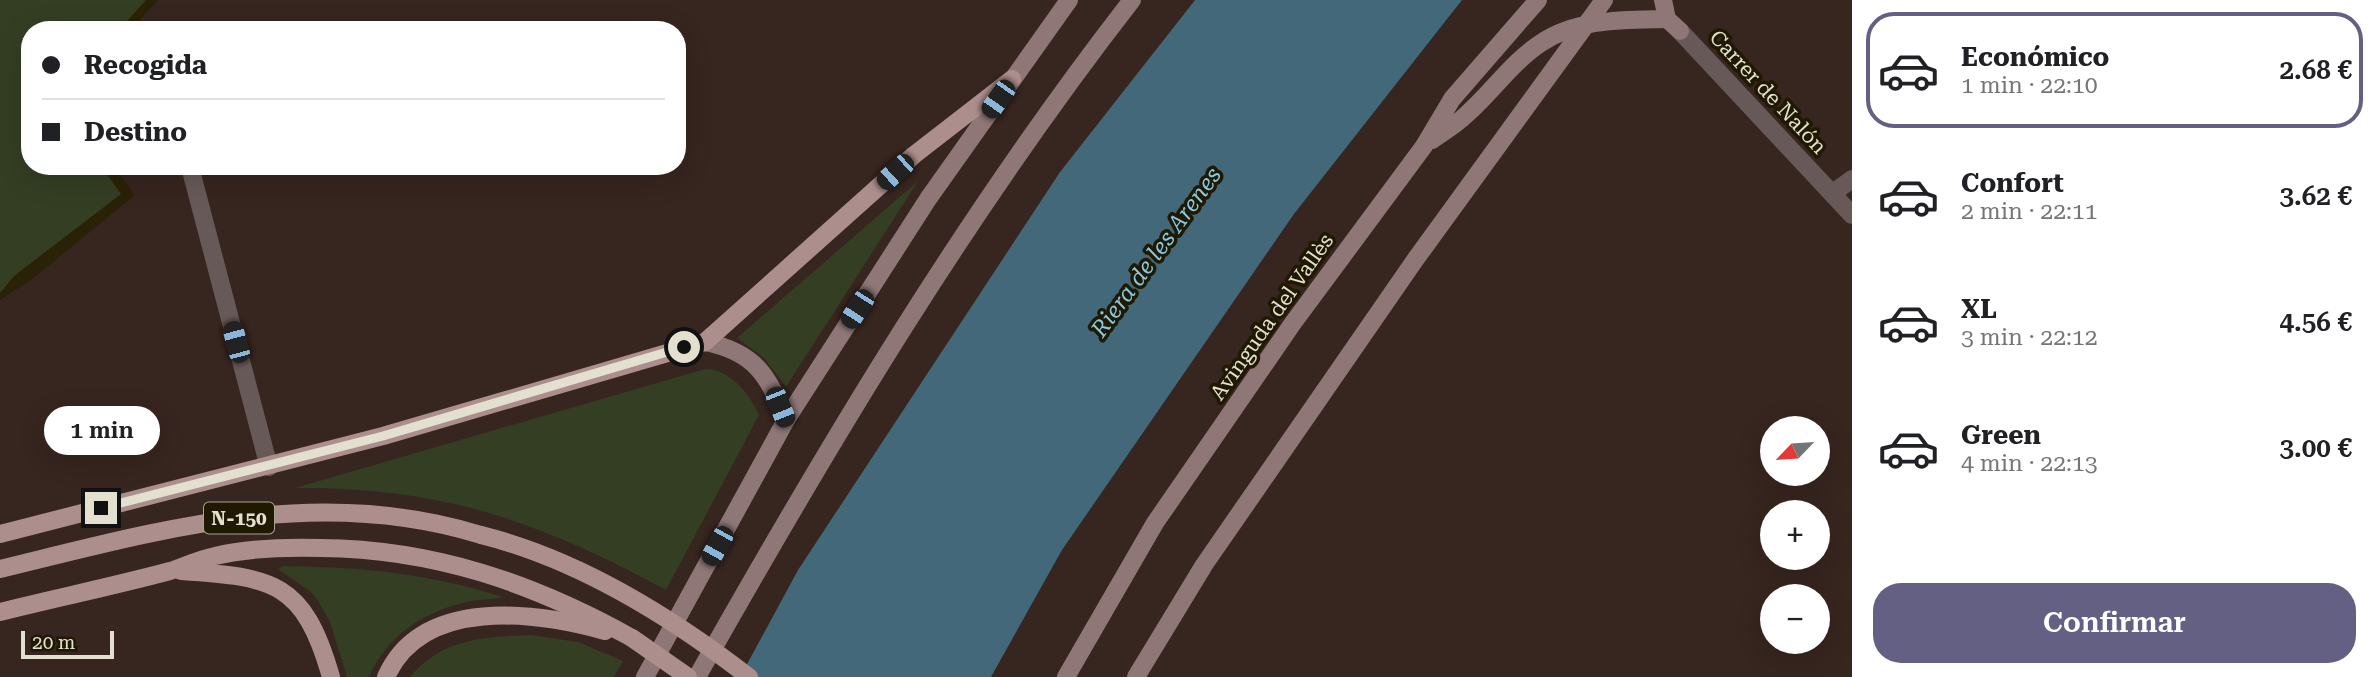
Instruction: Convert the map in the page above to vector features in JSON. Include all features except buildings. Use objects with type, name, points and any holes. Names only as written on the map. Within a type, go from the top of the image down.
[{"type":"main road","points":[[645,677],[786,420],[928,199],[1069,0]]},
{"type":"main road","points":[[697,677],[892,342],[1043,120],[1132,0]]},
{"type":"main road","name":"Avinguda del Vallès","points":[[1066,677],[1163,512],[1293,323],[1424,146],[1452,99],[1538,0]]},
{"type":"main road","points":[[1136,677],[1212,554],[1415,260],[1604,0]]},
{"type":"main road","points":[[1424,146],[1467,115],[1520,58],[1550,37],[1611,20],[1673,25],[1663,0]]},
{"type":"main road","points":[[0,534],[269,467],[705,342],[914,155],[1012,79]]},
{"type":"main road","points":[[705,342],[731,347],[763,372],[786,420]]},
{"type":"main road","name":"N-150","points":[[0,569],[153,530],[269,514],[362,514],[451,526],[526,548],[609,587],[689,632],[748,677]]},
{"type":"main road","name":"N-150","points":[[0,612],[171,570],[215,556],[300,548],[387,550],[482,570],[561,600],[632,638],[688,677]]},
{"type":"main road","points":[[171,570],[250,577],[295,601],[312,622],[331,677]]},
{"type":"main road","points":[[386,677],[400,653],[425,635],[461,620],[504,615],[563,621],[632,638]]},
{"type":"street","name":"Carrer de Nalón","points":[[1673,25],[1852,215]]},
{"type":"street","points":[[192,175],[269,467]]},
{"type":"street","points":[[1833,194],[1852,178]]},
{"type":"shaded area","points":[[158,0],[1195,0],[1060,172],[798,570],[740,677],[0,677],[0,300],[31,280],[135,195],[121,175],[686,175],[686,21],[139,21]]},
{"type":"shaded area","points":[[1462,0],[1852,0],[1852,677],[991,677],[1062,550],[1294,214]]},
{"type":"green space","points":[[0,0],[146,0],[127,21],[21,21],[21,175],[107,175],[121,194],[14,276],[0,293]]},
{"type":"green space","points":[[918,181],[786,387],[764,358],[737,338]]},
{"type":"green space","points":[[705,369],[723,373],[738,384],[759,415],[666,590],[575,545],[488,513],[397,494],[348,489],[295,488]]},
{"type":"green space","points":[[283,566],[394,573],[448,582],[503,597],[454,605],[424,618],[397,637],[386,649],[369,677],[347,677],[330,622],[318,601],[311,592],[278,569]]},
{"type":"green space","points":[[531,635],[578,642],[623,661],[614,677],[410,677],[422,664],[450,647],[480,639]]},
{"type":"water","name":"Riera de les Arenes","points":[[1195,0],[1462,0],[1294,214],[1062,550],[991,677],[740,677],[798,570],[1060,172]]},
{"type":"route","points":[[101,508],[383,436],[558,387],[684,347]]}]
